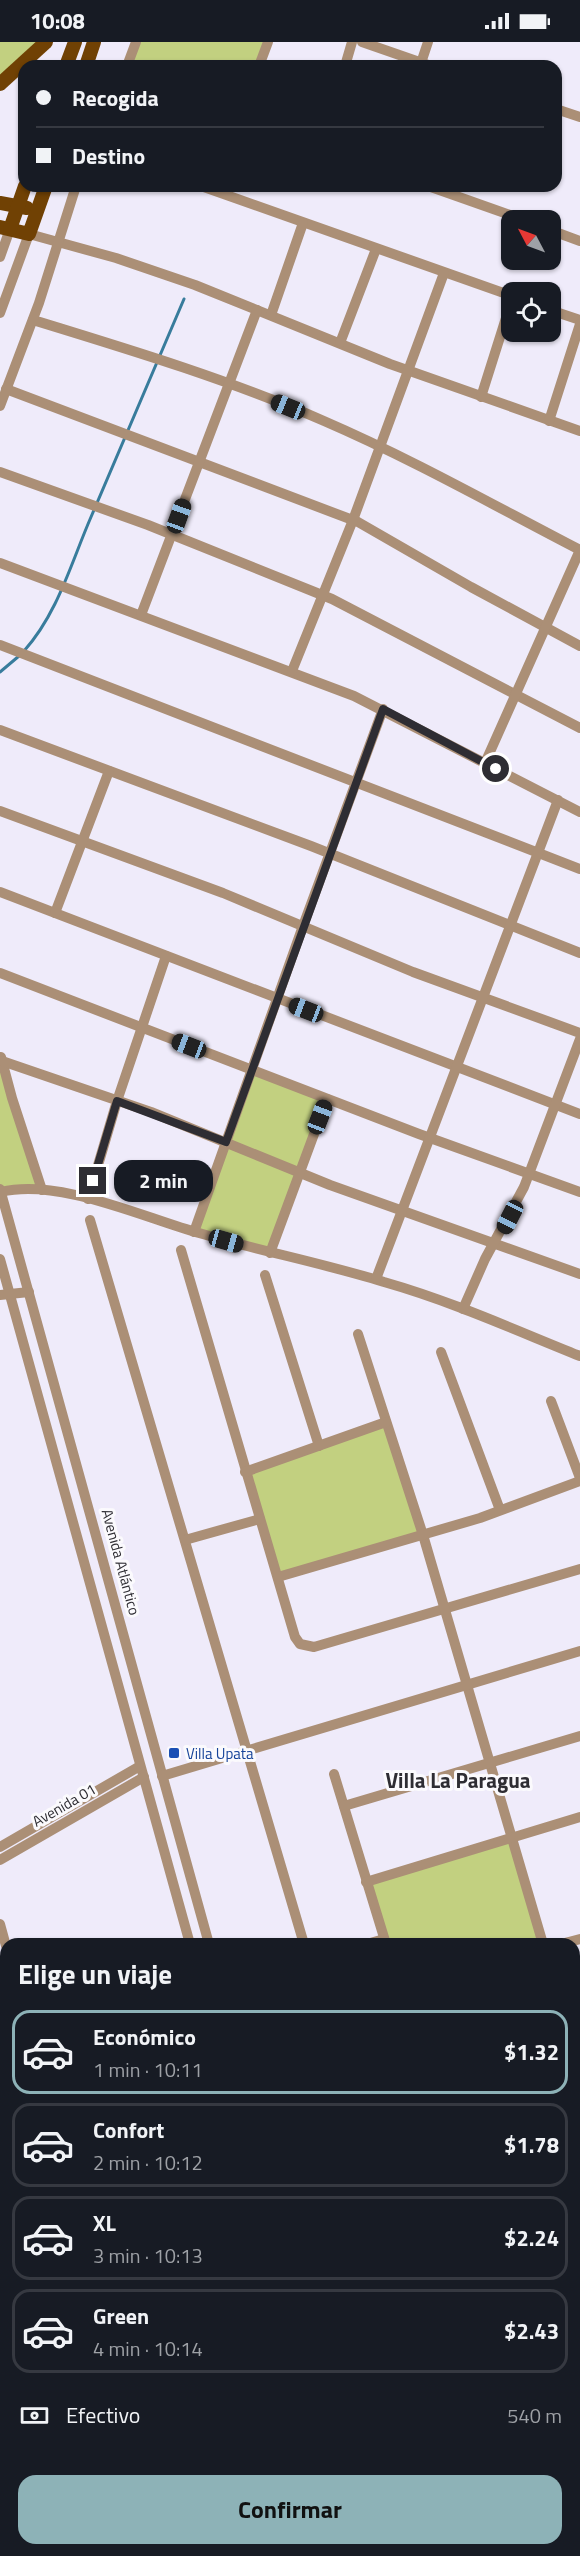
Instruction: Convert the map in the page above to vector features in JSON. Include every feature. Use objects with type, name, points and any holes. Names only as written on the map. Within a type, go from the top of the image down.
[{"type":"main road","points":[[26,60],[46,42]]},
{"type":"main road","points":[[68,60],[75,42]]},
{"type":"main road","points":[[88,60],[94,42]]},
{"type":"main road","points":[[0,84],[18,68]]},
{"type":"main road","points":[[23,192],[18,206],[5,228],[29,234],[44,192]]},
{"type":"main road","points":[[0,202],[37,211]]},
{"type":"street","points":[[129,60],[136,42]]},
{"type":"street","points":[[261,60],[268,42]]},
{"type":"street","points":[[347,60],[352,42]]},
{"type":"street","points":[[362,42],[414,60]]},
{"type":"street","points":[[426,60],[428,42]]},
{"type":"street","points":[[562,111],[580,117]]},
{"type":"street","points":[[0,406],[33,320],[74,192]]},
{"type":"street","points":[[218,192],[501,294]]},
{"type":"street","points":[[445,192],[501,212]]},
{"type":"street","points":[[271,315],[303,223]]},
{"type":"street","points":[[0,257],[5,228]]},
{"type":"street","points":[[0,313],[29,234],[195,285],[408,370],[580,431]]},
{"type":"street","points":[[561,234],[580,241]]},
{"type":"street","points":[[340,344],[376,249]]},
{"type":"street","points":[[292,671],[381,447],[444,273]]},
{"type":"street","points":[[141,615],[257,310]]},
{"type":"street","points":[[549,421],[580,322],[561,314]]},
{"type":"street","points":[[33,320],[168,361],[324,421],[381,447],[580,550],[485,763]]},
{"type":"street","points":[[481,397],[501,333]]},
{"type":"street","points":[[6,389],[372,528],[471,587],[580,646]]},
{"type":"street","points":[[0,472],[172,535],[324,595],[580,728]]},
{"type":"street","points":[[0,563],[292,671],[383,709],[580,812]]},
{"type":"street","points":[[0,645],[580,869]]},
{"type":"street","points":[[194,1232],[383,709]]},
{"type":"street","points":[[0,730],[330,854],[509,927],[580,953]]},
{"type":"street","points":[[55,913],[109,771]]},
{"type":"street","points":[[376,1280],[558,800]]},
{"type":"street","points":[[0,810],[223,893],[413,972],[580,1033]]},
{"type":"street","points":[[0,892],[580,1114]]},
{"type":"street","points":[[88,1199],[117,1101],[166,956]]},
{"type":"street","points":[[0,973],[429,1138],[580,1192]]},
{"type":"street","points":[[463,1308],[515,1206],[580,1039]]},
{"type":"street","points":[[1,1058],[226,1142],[299,1172],[580,1274]]},
{"type":"street","points":[[1,1058],[42,1190]]},
{"type":"street","points":[[270,1253],[327,1099]]},
{"type":"street","points":[[0,1191],[18,1188],[42,1190],[88,1199],[194,1232],[376,1280],[463,1308],[580,1356]]},
{"type":"street","name":"Avenida Atlántico","points":[[0,1191],[207,1938]]},
{"type":"street","points":[[90,1220],[302,1938]]},
{"type":"street","points":[[181,1250],[245,1472],[295,1637],[300,1644],[308,1647],[445,1610],[580,1569]]},
{"type":"street","points":[[0,1259],[5,1295],[188,1938]]},
{"type":"street","points":[[264,1275],[319,1446]]},
{"type":"street","points":[[5,1295],[29,1292]]},
{"type":"street","points":[[358,1335],[423,1535],[541,1938]]},
{"type":"street","points":[[441,1352],[500,1510]]},
{"type":"street","points":[[278,1577],[423,1535],[500,1510],[580,1480],[551,1401]]},
{"type":"street","points":[[245,1472],[386,1422]]},
{"type":"street","points":[[185,1540],[260,1519]]},
{"type":"street","points":[[162,1776],[580,1652]]},
{"type":"street","points":[[344,1806],[580,1736]]},
{"type":"street","name":"Avenida 01","points":[[0,1847],[140,1766]]},
{"type":"street","points":[[334,1774],[384,1938]]},
{"type":"street","name":"Avenida 01","points":[[0,1860],[144,1777]]},
{"type":"street","points":[[366,1882],[580,1817]]},
{"type":"green space","points":[[0,42],[46,42],[26,60],[18,60],[18,68],[0,84]]},
{"type":"green space","points":[[136,42],[268,42],[261,60],[129,60]]},
{"type":"green space","points":[[0,1054],[42,1190],[0,1189]]},
{"type":"green space","points":[[253,1070],[327,1099],[270,1253],[194,1232]]},
{"type":"green space","points":[[386,1422],[423,1535],[278,1577],[245,1472]]},
{"type":"green space","points":[[511,1837],[541,1938],[384,1938],[366,1882]]},
{"type":"waterway","points":[[24,651],[46,620],[63,587],[184,299]]},
{"type":"waterway","points":[[0,672],[19,656]]},
{"type":"place","name":"Villa Upata","points":[[174,1753]]},
{"type":"district","name":"Villa La Paragua","points":[[458,1780]]},
{"type":"route","points":[[93,1181],[117,1101],[226,1142],[383,709],[496,769]]}]
